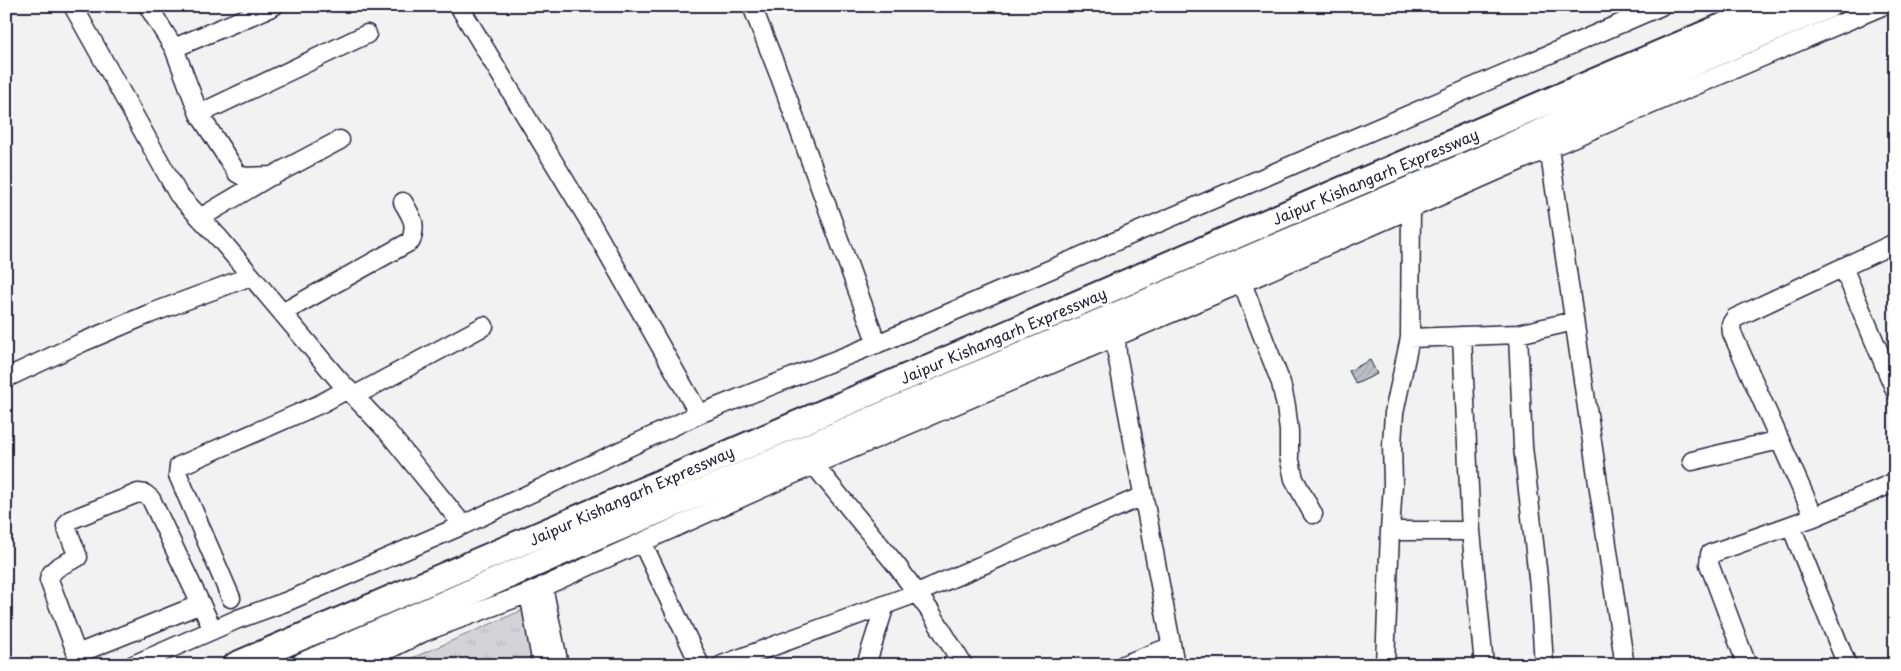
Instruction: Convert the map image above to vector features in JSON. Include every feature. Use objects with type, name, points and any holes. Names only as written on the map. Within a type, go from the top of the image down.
[{"type":"highway","name":"Jaipur Kishangarh Expressway","points":[[236,665],[1770,6]]},
{"type":"highway","name":"Jaipur Kishangarh Expressway","points":[[304,665],[569,549],[1481,159],[1705,58],[1827,6]]},
{"type":"street","points":[[74,6],[178,194],[351,393],[387,431],[463,525]]},
{"type":"street","points":[[148,6],[174,48],[199,114],[237,173],[244,177],[272,176]]},
{"type":"street","points":[[174,48],[274,6]]},
{"type":"street","points":[[459,6],[594,227],[699,414]]},
{"type":"street","points":[[752,6],[780,77],[877,344]]},
{"type":"street","points":[[133,665],[238,619],[288,601],[463,525],[699,414],[877,344],[1640,11],[1661,6]]},
{"type":"street","points":[[357,665],[424,632],[536,589],[814,465],[1242,283],[1549,148],[1882,6]]},
{"type":"street","points":[[199,114],[367,34]]},
{"type":"street","points":[[200,218],[272,176],[340,140]]},
{"type":"street","points":[[1549,148],[1624,660]]},
{"type":"street","points":[[282,313],[410,241],[414,231],[414,221],[403,202]]},
{"type":"street","points":[[1385,665],[1393,484],[1392,444],[1394,413],[1410,338],[1411,208]]},
{"type":"street","points":[[1814,517],[1732,333],[1731,324],[1735,318],[1895,243]]},
{"type":"street","points":[[1843,267],[1895,390]]},
{"type":"street","points":[[6,378],[149,314],[251,276]]},
{"type":"street","points":[[1242,283],[1281,383],[1289,431],[1289,456],[1294,478],[1313,514]]},
{"type":"street","points":[[1410,338],[1518,334],[1574,322]]},
{"type":"street","points":[[231,598],[178,475],[179,466],[320,404],[351,393],[484,326]]},
{"type":"street","points":[[1518,334],[1523,447],[1539,586],[1544,665]]},
{"type":"street","points":[[1462,336],[1471,531],[1484,665]]},
{"type":"street","points":[[1116,337],[1117,354],[1170,647],[1175,665]]},
{"type":"street","points":[[1692,461],[1779,440]]},
{"type":"street","points":[[814,465],[897,566],[917,593],[963,665]]},
{"type":"street","points":[[1748,665],[1709,564],[1710,554],[1791,526],[1895,482]]},
{"type":"street","points":[[201,604],[79,659],[49,580],[50,574],[55,569],[78,557],[66,526],[70,520],[138,493],[145,494],[151,499],[201,604],[213,630]]},
{"type":"street","points":[[722,665],[917,593],[1143,496]]},
{"type":"street","points":[[1791,526],[1847,665]]},
{"type":"street","points":[[1390,531],[1471,531]]},
{"type":"street","points":[[642,542],[700,665]]},
{"type":"street","points":[[536,589],[542,665]]},
{"type":"street","points":[[536,589],[559,665]]},
{"type":"street","points":[[866,665],[885,605]]},
{"type":"street","points":[[1123,665],[1170,647]]},
{"type":"green space","points":[[555,596],[569,665],[396,665]]},
{"type":"building","points":[[1370,360],[1377,374],[1356,384],[1349,371]]}]
